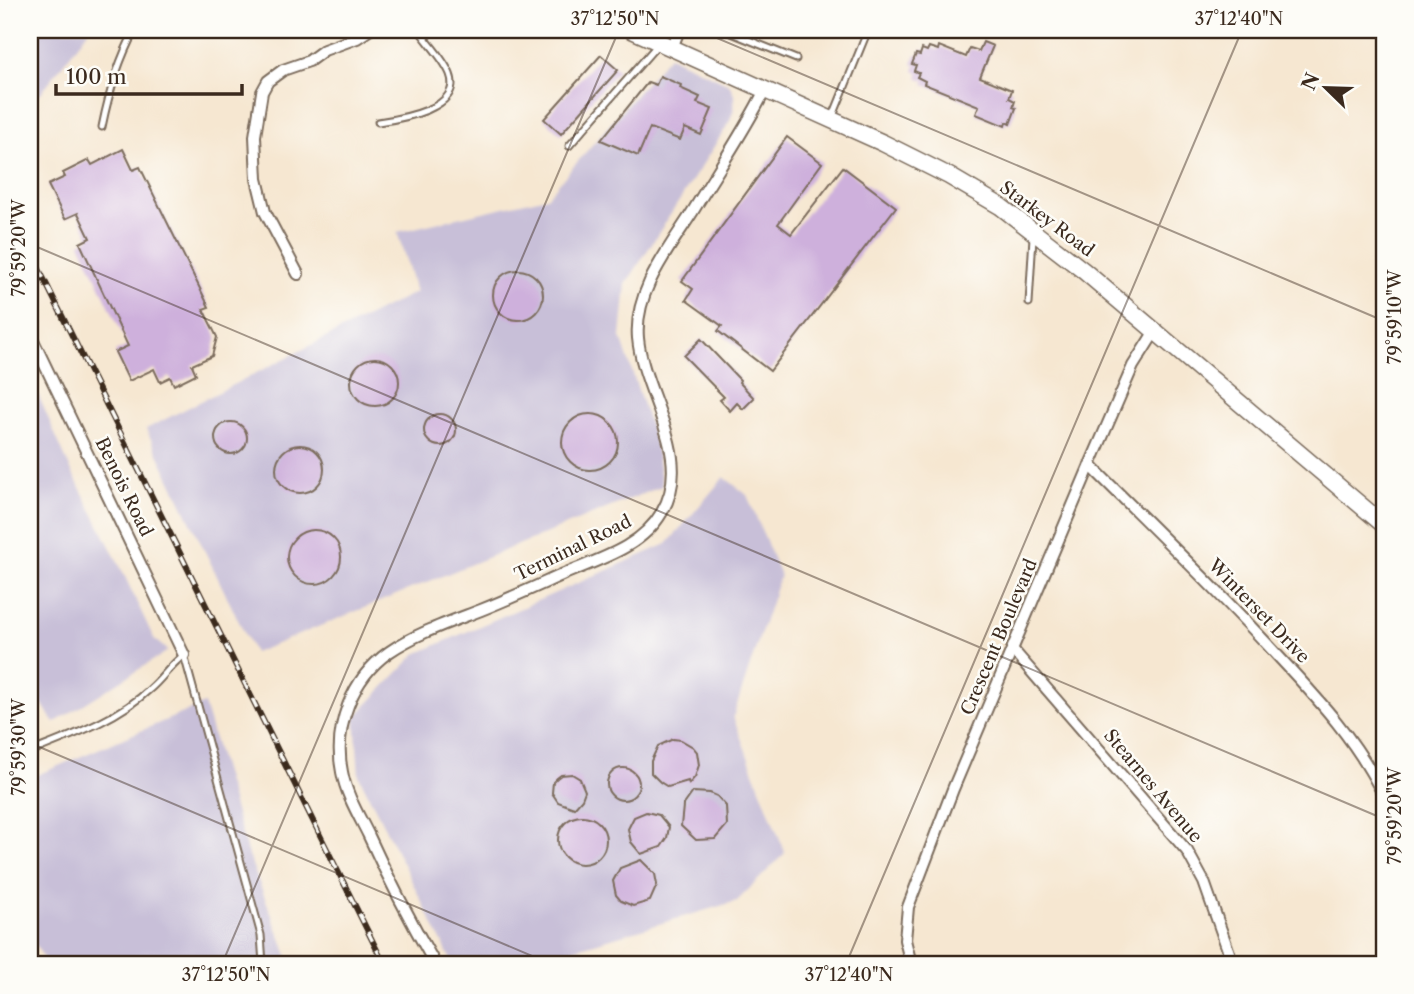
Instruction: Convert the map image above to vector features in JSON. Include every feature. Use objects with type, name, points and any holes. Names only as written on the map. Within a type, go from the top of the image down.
[{"type":"main road","name":"Starkey Road","points":[[632,30],[831,119],[949,176],[1000,206],[1155,331],[1384,525]]},
{"type":"street","points":[[298,274],[265,212],[257,179],[255,135],[262,92],[268,81],[283,70],[309,61],[324,50],[357,38],[369,30]]},
{"type":"street","points":[[666,45],[679,30]]},
{"type":"street","name":"Terminal Road","points":[[435,964],[393,887],[346,790],[340,741],[349,701],[368,671],[392,650],[428,631],[600,559],[635,541],[656,522],[670,493],[672,457],[669,439],[642,365],[638,337],[642,303],[653,274],[751,118],[765,90]]},
{"type":"street","name":"Crescent Boulevard","points":[[911,964],[905,940],[908,907],[953,789],[1133,366],[1155,331]]},
{"type":"street","name":"Benois Road","points":[[30,334],[184,655]]},
{"type":"street","name":"Winterset Drive","points":[[1090,465],[1246,620],[1338,722],[1357,748],[1384,796]]},
{"type":"street","name":"Stearnes Avenue","points":[[1013,650],[1187,851],[1203,882],[1233,964]]},
{"type":"lane","points":[[102,127],[111,84],[122,54],[135,30]]},
{"type":"lane","points":[[378,122],[427,111],[442,102],[451,88],[450,72],[419,30]]},
{"type":"lane","points":[[724,30],[796,59]]},
{"type":"lane","points":[[831,119],[868,30]]},
{"type":"lane","points":[[569,146],[666,45]]},
{"type":"lane","points":[[1029,303],[1033,230]]},
{"type":"lane","points":[[30,752],[98,724],[125,707],[150,690],[172,663],[184,655],[261,934],[263,964]]},
{"type":"shaded area","points":[[30,30],[89,30],[30,107]]},
{"type":"shaded area","points":[[669,56],[729,84],[734,94],[734,108],[729,123],[626,284],[621,337],[655,442],[662,486],[254,653],[146,429],[416,292],[397,232],[547,197]]},
{"type":"shaded area","points":[[30,376],[69,466],[154,639],[168,651],[54,723],[30,684]]},
{"type":"shaded area","points":[[724,477],[747,495],[780,575],[733,717],[785,853],[737,901],[540,959],[453,964],[359,776],[355,717],[416,654],[667,544]]},
{"type":"shaded area","points":[[204,704],[247,852],[291,964],[47,964],[30,935],[30,778]]},
{"type":"building","points":[[983,42],[993,46],[980,77],[1012,90],[1009,98],[1015,101],[1013,107],[1016,108],[1010,124],[1006,122],[1005,126],[976,114],[979,106],[924,84],[925,81],[917,77],[919,73],[914,71],[916,65],[912,64],[916,54],[920,55],[922,49],[927,51],[929,47],[938,50],[939,46],[966,57],[970,48],[979,51]]},
{"type":"building","points":[[601,55],[618,70],[561,134],[544,119]]},
{"type":"building","points":[[660,76],[700,97],[697,103],[712,109],[701,135],[685,128],[680,140],[650,128],[638,156],[601,140],[648,82],[656,85]]},
{"type":"building","points":[[787,137],[822,163],[778,224],[791,234],[843,167],[896,207],[770,371],[718,331],[722,326],[686,300],[693,289],[682,281]]},
{"type":"building","points":[[123,149],[133,170],[140,167],[209,307],[203,309],[217,337],[212,356],[192,365],[196,374],[174,385],[170,377],[160,382],[154,369],[129,381],[115,352],[128,346],[80,243],[90,238],[78,213],[65,219],[48,185],[65,177],[63,173],[89,160],[92,165]]},
{"type":"building","points":[[518,270],[536,277],[543,295],[536,313],[518,320],[500,313],[493,295],[500,277]]},
{"type":"building","points":[[701,339],[754,398],[743,409],[737,403],[730,411],[720,400],[724,397],[684,356]]},
{"type":"building","points":[[375,358],[392,365],[399,382],[392,399],[375,406],[358,399],[351,382],[358,365]]},
{"type":"building","points":[[440,414],[452,418],[456,430],[452,442],[440,446],[428,442],[424,430],[428,418]]},
{"type":"building","points":[[590,414],[601,416],[610,422],[616,431],[616,453],[610,462],[601,468],[590,470],[579,468],[570,462],[564,453],[562,442],[564,431],[570,422],[579,416]]},
{"type":"building","points":[[231,422],[243,426],[247,438],[243,450],[231,454],[219,450],[215,438],[219,426]]},
{"type":"building","points":[[300,445],[317,452],[324,469],[317,486],[300,493],[283,486],[276,469],[283,452]]},
{"type":"building","points":[[314,530],[333,538],[341,557],[333,576],[314,584],[295,576],[287,557],[295,538]]},
{"type":"building","points":[[673,739],[693,747],[697,752],[699,765],[689,784],[688,781],[668,787],[651,773],[651,761],[658,746]]},
{"type":"building","points":[[623,768],[635,772],[639,784],[635,796],[623,800],[611,796],[607,784],[611,772]]},
{"type":"building","points":[[572,774],[580,779],[585,791],[574,808],[558,802],[552,793],[553,782],[557,778]]},
{"type":"building","points":[[693,792],[710,793],[726,806],[727,825],[715,839],[696,840],[681,826],[683,806]]},
{"type":"building","points":[[646,812],[659,815],[669,827],[667,838],[661,847],[641,854],[631,842],[628,829],[634,817]]},
{"type":"building","points":[[582,816],[599,823],[606,840],[599,857],[582,864],[565,857],[558,840],[565,823]]},
{"type":"building","points":[[641,860],[655,874],[657,885],[650,901],[633,906],[621,901],[616,895],[613,881],[620,868]]},
{"type":"railway","points":[[30,251],[384,964]]}]
